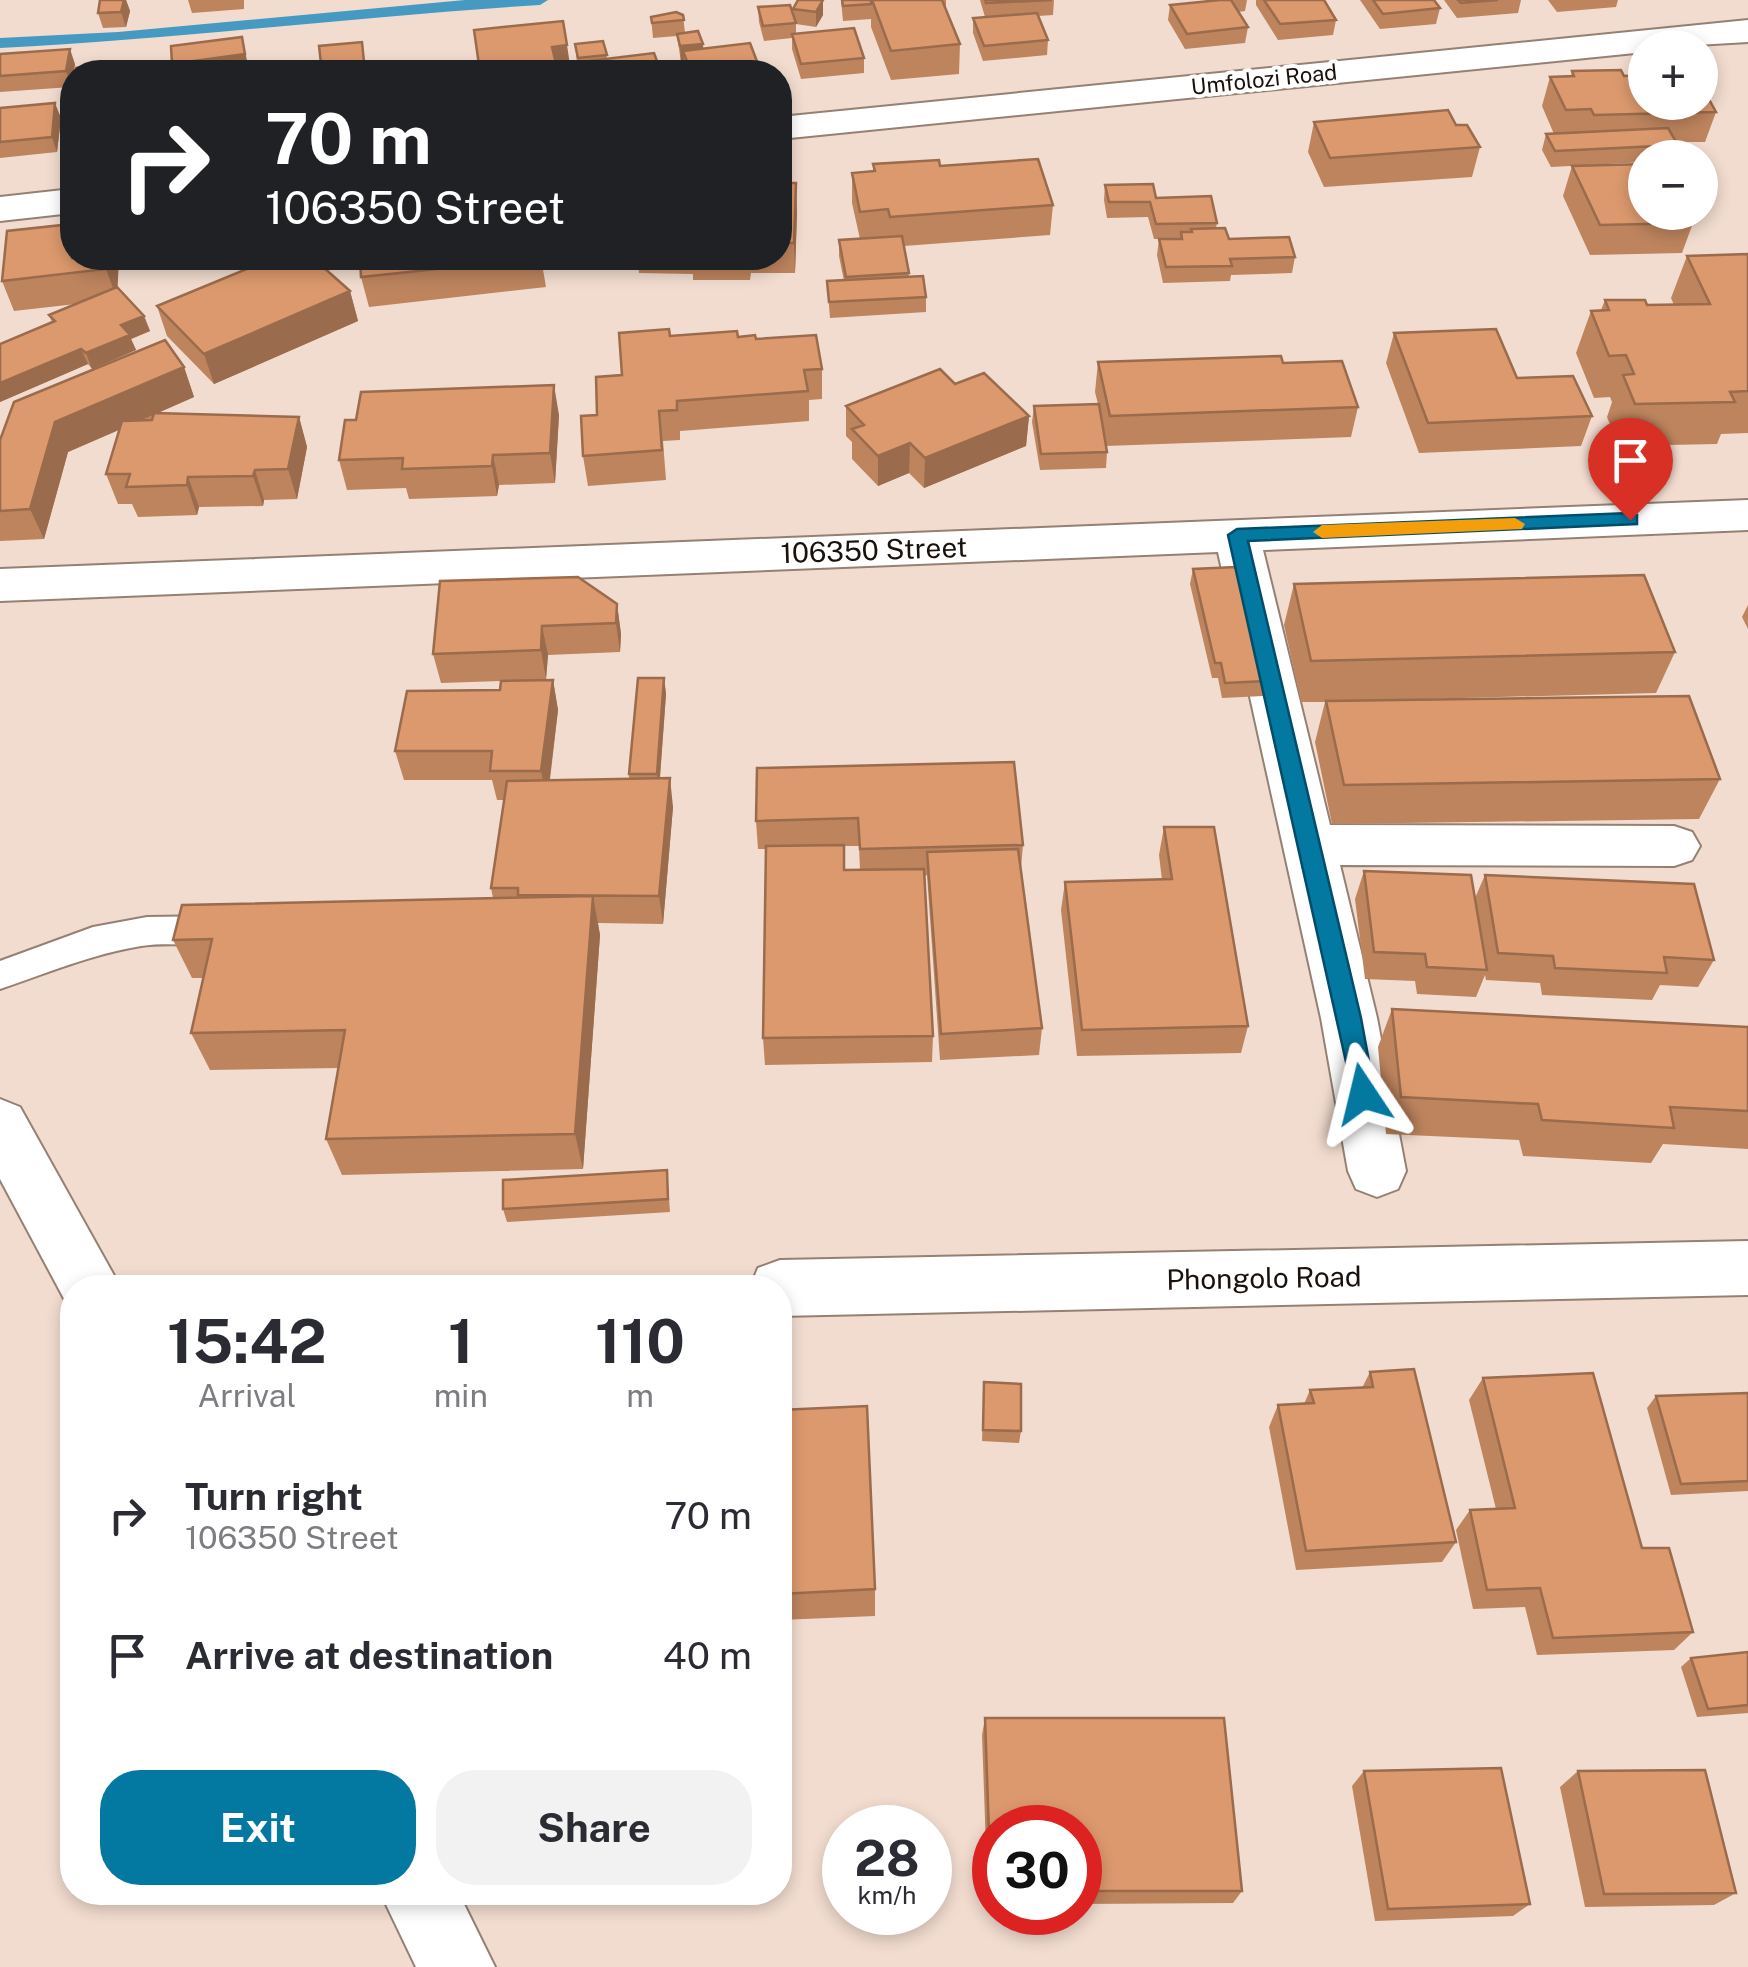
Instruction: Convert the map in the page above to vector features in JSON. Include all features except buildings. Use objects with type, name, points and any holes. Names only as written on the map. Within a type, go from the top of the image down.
[{"type":"street","name":"Umfolozi Road","points":[[792,127],[1748,31]]},
{"type":"street","points":[[0,209],[60,203]]},
{"type":"street","name":"106350 Street","points":[[0,586],[1748,515]]},
{"type":"street","points":[[1237,535],[1274,598],[1309,845],[1349,1018],[1378,1171]]},
{"type":"street","points":[[1309,845],[1674,846]]},
{"type":"street","points":[[1349,1018],[1409,1020]]},
{"type":"street","points":[[0,1124],[84,1275]]},
{"type":"street","name":"Phongolo Road","points":[[792,1288],[1748,1268]]},
{"type":"street","points":[[424,1905],[457,1967]]},
{"type":"lane","points":[[0,975],[93,941],[129,934],[246,929]]},
{"type":"waterway","points":[[0,43],[118,37],[365,11],[540,0]]},
{"type":"slow traffic","points":[[1322,532],[1515,524]]},
{"type":"route","points":[[1363,1094],[1349,1018],[1237,535],[1630,520]]}]
